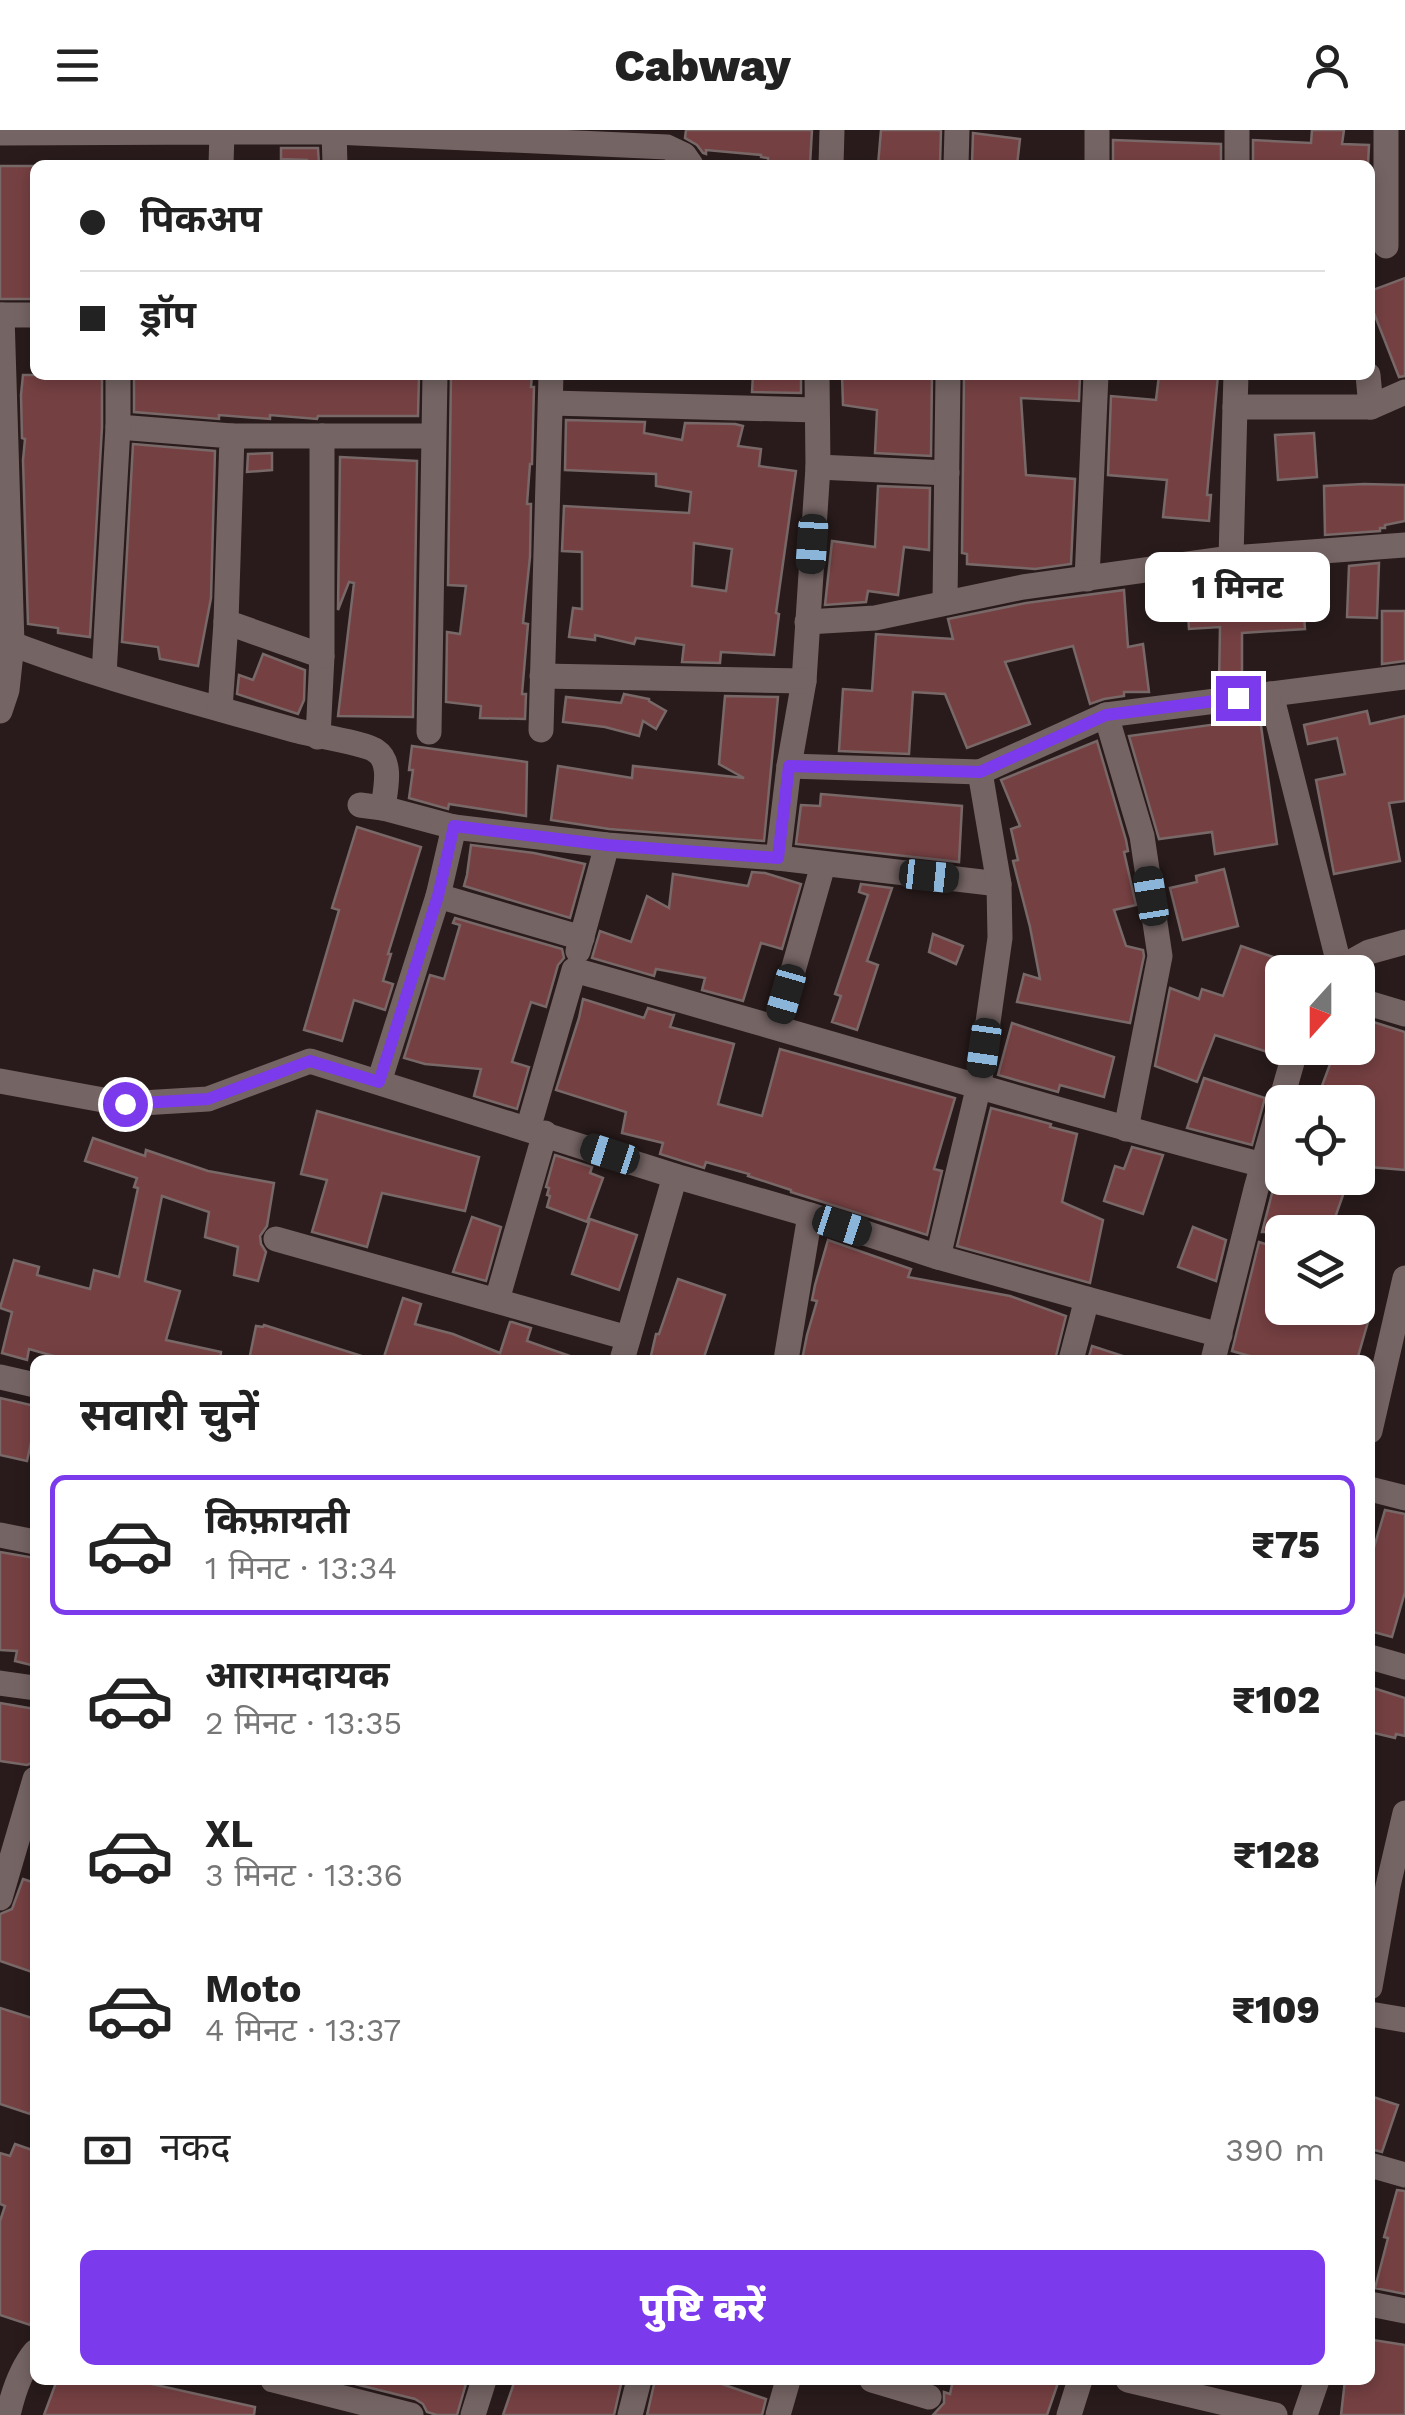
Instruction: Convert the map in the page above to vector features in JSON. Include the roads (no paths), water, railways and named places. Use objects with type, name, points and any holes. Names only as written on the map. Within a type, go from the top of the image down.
[{"type":"street","points":[[831,160],[832,130]]},
{"type":"street","points":[[956,160],[957,130]]},
{"type":"street","points":[[1097,130],[1097,160]]},
{"type":"street","points":[[1237,130],[1237,160]]},
{"type":"street","points":[[1386,130],[1387,246]]},
{"type":"street","points":[[334,131],[335,160]]},
{"type":"street","points":[[0,133],[334,131],[667,147],[688,160]]},
{"type":"street","points":[[221,160],[222,132]]},
{"type":"street","points":[[0,711],[7,690],[1,315],[30,316]]},
{"type":"street","points":[[104,675],[118,380]]},
{"type":"street","points":[[428,732],[434,380]]},
{"type":"street","points":[[540,730],[550,380]]},
{"type":"street","points":[[778,858],[804,681],[818,467],[817,380]]},
{"type":"street","points":[[945,601],[948,380]]},
{"type":"street","points":[[1087,579],[1096,380]]},
{"type":"street","points":[[1231,558],[1236,380]]},
{"type":"street","points":[[1368,380],[1371,407]]},
{"type":"street","points":[[1236,407],[1371,407],[1405,392]]},
{"type":"street","points":[[552,402],[816,410]]},
{"type":"street","points":[[118,427],[232,436],[433,436]]},
{"type":"street","points":[[220,709],[232,436]]},
{"type":"street","points":[[318,736],[322,436]]},
{"type":"street","points":[[818,467],[947,473]]},
{"type":"street","points":[[807,622],[875,618],[1023,586],[1231,558],[1405,544]]},
{"type":"street","points":[[226,622],[322,656]]},
{"type":"street","points":[[6,642],[220,709],[371,748],[379,752],[387,766],[372,807],[454,826],[607,845],[778,858],[999,884]]},
{"type":"street","points":[[542,676],[804,681]]},
{"type":"street","points":[[789,766],[980,772],[1106,715],[1405,677]]},
{"type":"street","points":[[1271,694],[1332,955]]},
{"type":"street","points":[[1106,715],[1142,836],[1160,956],[1126,1130]]},
{"type":"street","points":[[938,1258],[979,1085],[1000,938],[999,884],[980,772]]},
{"type":"street","points":[[379,1082],[438,896],[454,826]]},
{"type":"street","points":[[497,1300],[607,845]]},
{"type":"street","points":[[777,1027],[823,864]]},
{"type":"street","points":[[438,896],[582,938]]},
{"type":"street","points":[[1364,955],[1405,942]]},
{"type":"street","points":[[574,970],[1126,1130],[1263,1165]]},
{"type":"street","points":[[1375,1005],[1405,1014]]},
{"type":"street","points":[[2,1089],[125,1104],[208,1099],[310,1061],[938,1258],[1087,1299],[1216,1348],[1291,1065]]},
{"type":"street","points":[[276,1239],[497,1300],[625,1349],[675,1176]]},
{"type":"street","points":[[787,1355],[810,1215]]},
{"type":"street","points":[[1375,1412],[1399,1327],[1405,1278]]},
{"type":"street","points":[[1072,1355],[1087,1299]]},
{"type":"street","points":[[0,1377],[30,1384]]},
{"type":"street","points":[[1375,1490],[1405,1498]]},
{"type":"street","points":[[0,1535],[30,1541]]},
{"type":"street","points":[[1375,1659],[1405,1667]]},
{"type":"street","points":[[0,1683],[30,1687]]},
{"type":"street","points":[[0,1898],[30,1796]]},
{"type":"street","points":[[1375,1930],[1379,1884],[1405,1813]]},
{"type":"street","points":[[1375,2015],[1405,2020]]},
{"type":"street","points":[[1375,2166],[1405,2175]]},
{"type":"street","points":[[1375,2305],[1405,2311]]},
{"type":"street","points":[[8,2415],[30,2358]]},
{"type":"street","points":[[473,2415],[482,2385]]},
{"type":"street","points":[[630,2415],[638,2385]]},
{"type":"street","points":[[778,2415],[787,2385]]},
{"type":"street","points":[[889,2385],[929,2397]]},
{"type":"street","points":[[1070,2415],[1079,2385]]},
{"type":"street","points":[[1149,2385],[1274,2415]]},
{"type":"street","points":[[1305,2415],[1315,2385]]},
{"type":"street","points":[[330,2387],[404,2414]]}]
